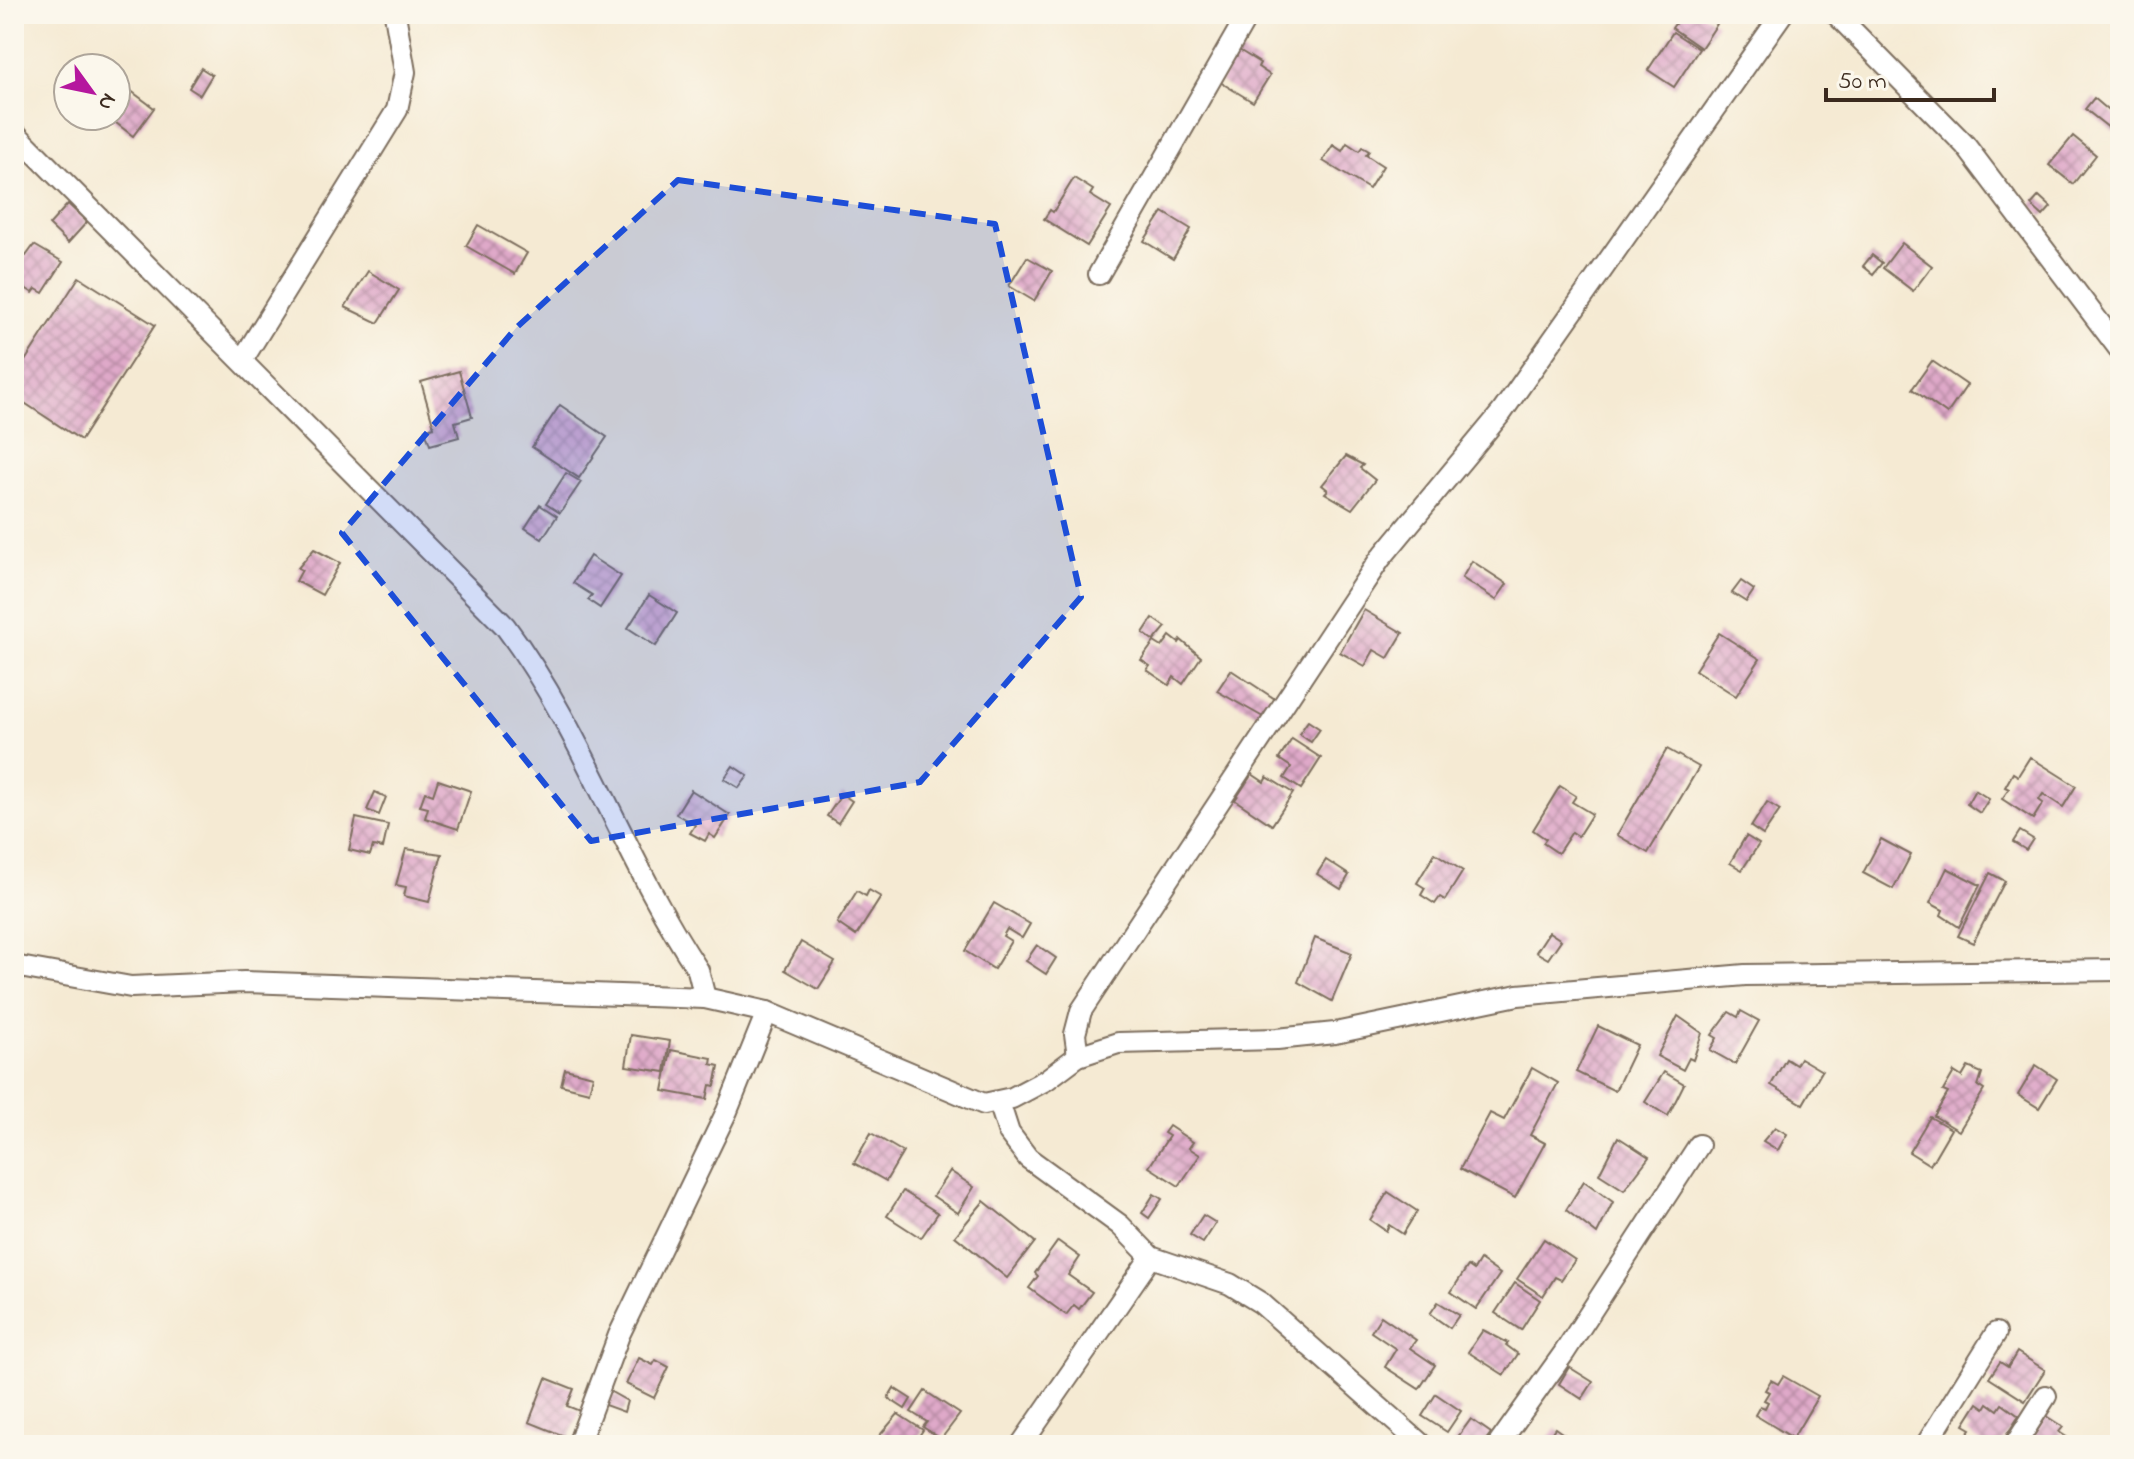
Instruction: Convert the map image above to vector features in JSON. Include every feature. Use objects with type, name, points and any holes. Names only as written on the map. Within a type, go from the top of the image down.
[{"type":"street","points":[[243,359],[397,110],[405,72],[395,14]]},
{"type":"street","points":[[1099,274],[1248,14]]},
{"type":"street","points":[[1078,1056],[1075,1034],[1081,1011],[1372,571],[1502,412],[1782,14]]},
{"type":"street","points":[[1836,14],[1965,145],[2120,350]]},
{"type":"street","points":[[14,132],[243,359],[411,535],[505,626],[532,662],[561,712],[661,909],[698,970],[705,998]]},
{"type":"street","points":[[14,966],[131,987],[244,982],[705,998],[767,1012],[984,1104],[999,1102],[1032,1088],[1078,1056],[1136,1041],[1277,1039],[1335,1033],[1518,995],[1745,975],[2120,970]]},
{"type":"street","points":[[578,1445],[619,1335],[727,1111],[767,1012]]},
{"type":"street","points":[[999,1102],[1009,1133],[1028,1158],[1120,1225],[1151,1257],[1230,1284],[1261,1303],[1422,1445]]},
{"type":"street","points":[[1498,1445],[1564,1353],[1699,1145]]},
{"type":"street","points":[[1021,1445],[1151,1257]]},
{"type":"street","points":[[1926,1445],[1996,1333]]},
{"type":"street","points":[[2015,1445],[2046,1396]]},
{"type":"highlighted area","points":[[678,180],[995,224],[1081,597],[920,782],[591,841],[342,533],[516,328]]},
{"type":"building","points":[[1682,14],[1703,14],[1717,24],[1701,48],[1672,28]]},
{"type":"building","points":[[1673,32],[1699,49],[1674,87],[1648,70]]},
{"type":"building","points":[[1239,50],[1260,63],[1258,67],[1270,75],[1253,102],[1220,82]]},
{"type":"building","points":[[201,68],[212,75],[200,95],[189,88]]},
{"type":"building","points":[[132,92],[154,108],[133,136],[128,132],[132,132]]},
{"type":"building","points":[[2094,98],[2120,120],[2114,132],[2085,109]]},
{"type":"building","points":[[2073,136],[2096,155],[2073,184],[2049,165]]},
{"type":"building","points":[[1347,143],[1359,151],[1362,147],[1369,151],[1366,155],[1383,166],[1369,189],[1323,161],[1333,145],[1342,151]]},
{"type":"building","points":[[1074,178],[1093,190],[1090,195],[1111,208],[1087,246],[1044,219],[1050,210],[1053,212]]},
{"type":"building","points":[[2039,196],[2051,207],[2043,216],[2031,205]]},
{"type":"building","points":[[68,204],[87,222],[68,243],[49,225]]},
{"type":"building","points":[[1163,212],[1191,229],[1173,259],[1144,241]]},
{"type":"building","points":[[478,225],[527,253],[515,274],[466,246]]},
{"type":"building","points":[[1902,243],[1932,266],[1913,291],[1883,268]]},
{"type":"building","points":[[34,245],[63,262],[43,293],[36,289],[33,293],[14,281],[14,264],[21,253],[26,256]]},
{"type":"building","points":[[1872,255],[1882,263],[1873,274],[1863,266]]},
{"type":"building","points":[[1027,257],[1052,271],[1034,301],[1009,286]]},
{"type":"building","points":[[368,271],[399,290],[378,323],[345,307]]},
{"type":"building","points":[[79,277],[155,325],[81,440],[14,396],[14,378]]},
{"type":"building","points":[[1932,361],[1967,385],[1947,414],[1912,389]]},
{"type":"building","points":[[459,371],[472,417],[455,422],[459,437],[430,445],[425,430],[434,427],[421,382]]},
{"type":"building","points":[[560,405],[607,437],[579,478],[532,447]]},
{"type":"building","points":[[1346,456],[1363,465],[1360,468],[1375,480],[1352,509],[1325,493],[1328,490],[1322,485]]},
{"type":"building","points":[[566,473],[581,482],[560,513],[546,504]]},
{"type":"building","points":[[540,505],[557,516],[542,539],[525,528]]},
{"type":"building","points":[[314,549],[340,563],[322,595],[296,581],[302,570],[298,568]]},
{"type":"building","points":[[590,556],[621,576],[600,608],[588,600],[592,595],[573,583]]},
{"type":"building","points":[[1472,561],[1507,584],[1496,600],[1462,578]]},
{"type":"building","points":[[1741,581],[1754,590],[1746,602],[1732,593]]},
{"type":"building","points":[[649,595],[677,613],[656,646],[628,628]]},
{"type":"building","points":[[1364,610],[1403,633],[1388,658],[1374,650],[1365,666],[1340,652]]},
{"type":"building","points":[[1153,618],[1166,627],[1154,641],[1143,633]]},
{"type":"building","points":[[1719,633],[1760,659],[1736,696],[1695,670]]},
{"type":"building","points":[[1170,636],[1179,643],[1181,640],[1201,657],[1183,684],[1174,677],[1169,685],[1147,670],[1150,666],[1141,660],[1154,642],[1162,647]]},
{"type":"building","points":[[1231,670],[1275,699],[1263,717],[1217,691]]},
{"type":"building","points":[[1308,721],[1320,729],[1311,742],[1299,734]]},
{"type":"building","points":[[1292,739],[1321,758],[1301,789],[1284,778],[1291,767],[1279,759]]},
{"type":"building","points":[[1667,749],[1699,767],[1648,853],[1617,835]]},
{"type":"building","points":[[2030,757],[2076,786],[2063,807],[2043,794],[2039,800],[2043,803],[2033,819],[2002,799],[2009,789],[2005,787],[2013,773],[2018,776]]},
{"type":"building","points":[[733,766],[748,776],[739,788],[724,779]]},
{"type":"building","points":[[1252,774],[1264,782],[1267,777],[1293,793],[1272,825],[1235,800]]},
{"type":"building","points":[[438,780],[471,791],[458,829],[425,818],[428,808],[420,806],[425,792],[433,795]]},
{"type":"building","points":[[1560,786],[1576,796],[1572,802],[1592,814],[1578,836],[1572,832],[1558,853],[1543,843],[1546,839],[1533,830]]},
{"type":"building","points":[[691,790],[730,815],[715,838],[709,834],[705,841],[690,833],[695,825],[676,814]]},
{"type":"building","points":[[1975,790],[1989,799],[1980,813],[1967,804]]},
{"type":"building","points":[[375,792],[386,797],[379,815],[367,810]]},
{"type":"building","points":[[842,794],[852,801],[838,823],[827,816]]},
{"type":"building","points":[[1767,802],[1780,810],[1763,835],[1751,827]]},
{"type":"building","points":[[356,818],[388,825],[383,848],[373,846],[370,855],[349,850]]},
{"type":"building","points":[[2020,831],[2033,839],[2026,850],[2013,842]]},
{"type":"building","points":[[1746,836],[1759,844],[1742,870],[1730,863]]},
{"type":"building","points":[[1881,839],[1911,855],[1893,889],[1863,873]]},
{"type":"building","points":[[406,849],[442,854],[429,902],[404,896],[406,887],[396,885]]},
{"type":"building","points":[[1435,853],[1463,871],[1445,900],[1440,897],[1435,904],[1421,895],[1425,888],[1417,883]]},
{"type":"building","points":[[1326,860],[1349,875],[1341,889],[1317,874]]},
{"type":"building","points":[[1947,868],[1980,885],[1959,927],[1941,915],[1943,910],[1930,903]]},
{"type":"building","points":[[1990,873],[2005,881],[1973,943],[1958,936]]},
{"type":"building","points":[[869,890],[881,897],[856,936],[837,923],[857,891],[866,896]]},
{"type":"building","points":[[994,903],[1030,924],[1022,938],[1007,929],[1003,936],[1011,941],[994,969],[965,951]]},
{"type":"building","points":[[1549,932],[1561,940],[1548,959],[1536,952]]},
{"type":"building","points":[[1315,938],[1352,953],[1332,1001],[1298,982]]},
{"type":"building","points":[[801,942],[835,962],[818,989],[785,970]]},
{"type":"building","points":[[1037,945],[1056,958],[1046,974],[1026,961]]},
{"type":"building","points":[[1741,1011],[1759,1021],[1735,1064],[1710,1050],[1717,1038],[1712,1035],[1729,1012],[1738,1017]]},
{"type":"building","points":[[1678,1016],[1702,1033],[1693,1060],[1689,1058],[1683,1070],[1657,1056]]},
{"type":"building","points":[[1598,1026],[1637,1045],[1615,1091],[1576,1072]]},
{"type":"building","points":[[631,1035],[670,1041],[665,1072],[626,1066]]},
{"type":"building","points":[[671,1050],[712,1058],[711,1064],[719,1066],[715,1086],[710,1085],[707,1099],[663,1091]]},
{"type":"building","points":[[1800,1058],[1822,1071],[1803,1104],[1771,1085],[1786,1059],[1796,1065]]},
{"type":"building","points":[[2036,1065],[2057,1079],[2039,1108],[2018,1095]]},
{"type":"building","points":[[1968,1067],[1982,1073],[1978,1086],[1984,1090],[1959,1131],[1934,1116],[1948,1093],[1943,1091],[1954,1072],[1962,1077]]},
{"type":"building","points":[[1532,1068],[1558,1083],[1530,1135],[1545,1143],[1515,1198],[1460,1169],[1490,1113],[1504,1120]]},
{"type":"building","points":[[565,1069],[593,1076],[589,1092],[561,1085]]},
{"type":"building","points":[[1664,1072],[1684,1084],[1668,1116],[1645,1102]]},
{"type":"building","points":[[1930,1117],[1951,1129],[1930,1165],[1909,1152]]},
{"type":"building","points":[[1169,1126],[1193,1142],[1189,1148],[1200,1155],[1179,1186],[1149,1167],[1169,1136],[1164,1133]]},
{"type":"building","points":[[1775,1127],[1787,1134],[1778,1150],[1763,1141]]},
{"type":"building","points":[[871,1133],[903,1152],[886,1181],[854,1163]]},
{"type":"building","points":[[1618,1137],[1649,1157],[1624,1190],[1599,1174]]},
{"type":"building","points":[[950,1171],[974,1187],[958,1213],[933,1196]]},
{"type":"building","points":[[1584,1181],[1613,1202],[1597,1234],[1566,1210]]},
{"type":"building","points":[[903,1191],[938,1213],[921,1238],[887,1216]]},
{"type":"building","points":[[1388,1192],[1417,1211],[1403,1234],[1389,1225],[1386,1231],[1370,1220]]},
{"type":"building","points":[[1154,1194],[1162,1199],[1149,1218],[1142,1213]]},
{"type":"building","points":[[984,1201],[1035,1242],[1007,1278],[955,1236]]},
{"type":"building","points":[[1203,1215],[1216,1223],[1203,1243],[1190,1235]]},
{"type":"building","points":[[1544,1239],[1575,1260],[1561,1280],[1555,1277],[1543,1296],[1517,1279]]},
{"type":"building","points":[[1058,1241],[1080,1257],[1068,1275],[1092,1292],[1079,1309],[1074,1305],[1066,1315],[1029,1288],[1038,1276],[1035,1273]]},
{"type":"building","points":[[1480,1260],[1500,1274],[1476,1309],[1451,1292],[1468,1266],[1474,1270]]},
{"type":"building","points":[[1515,1283],[1540,1300],[1521,1330],[1495,1313]]},
{"type":"building","points":[[1438,1302],[1459,1315],[1450,1328],[1430,1314]]},
{"type":"building","points":[[1381,1316],[1416,1340],[1410,1348],[1435,1365],[1419,1389],[1385,1367],[1396,1349],[1371,1332]]},
{"type":"building","points":[[1483,1330],[1508,1343],[1506,1345],[1518,1354],[1504,1375],[1468,1352]]},
{"type":"building","points":[[2017,1352],[2045,1370],[2025,1401],[1989,1378],[2000,1362],[2008,1367]]},
{"type":"building","points":[[639,1358],[653,1365],[656,1360],[669,1367],[654,1398],[626,1384]]},
{"type":"building","points":[[1569,1367],[1593,1382],[1582,1399],[1559,1384]]},
{"type":"building","points":[[1783,1376],[1818,1396],[1793,1438],[1755,1415],[1760,1406],[1765,1408],[1768,1402],[1764,1400],[1769,1392],[1765,1390],[1771,1380],[1778,1384]]},
{"type":"building","points":[[546,1378],[574,1389],[567,1406],[580,1411],[569,1438],[529,1422]]},
{"type":"building","points":[[604,1388],[627,1401],[624,1412],[599,1403]]},
{"type":"building","points":[[894,1388],[911,1399],[905,1409],[888,1398]]},
{"type":"building","points":[[925,1391],[960,1414],[941,1439],[923,1427],[927,1422],[911,1412]]},
{"type":"building","points":[[1436,1394],[1461,1411],[1447,1432],[1422,1416]]},
{"type":"building","points":[[1978,1403],[1985,1408],[1988,1403],[1998,1410],[2002,1404],[2019,1416],[2000,1445],[1986,1445],[1968,1433],[1971,1429],[1964,1425]]},
{"type":"building","points":[[898,1414],[923,1430],[913,1445],[874,1442]]},
{"type":"building","points":[[2046,1416],[2063,1427],[2059,1432],[2071,1440],[2068,1445],[2028,1445]]},
{"type":"building","points":[[1471,1419],[1491,1433],[1482,1445],[1452,1445]]},
{"type":"building","points":[[1555,1428],[1579,1445],[1543,1445]]}]
